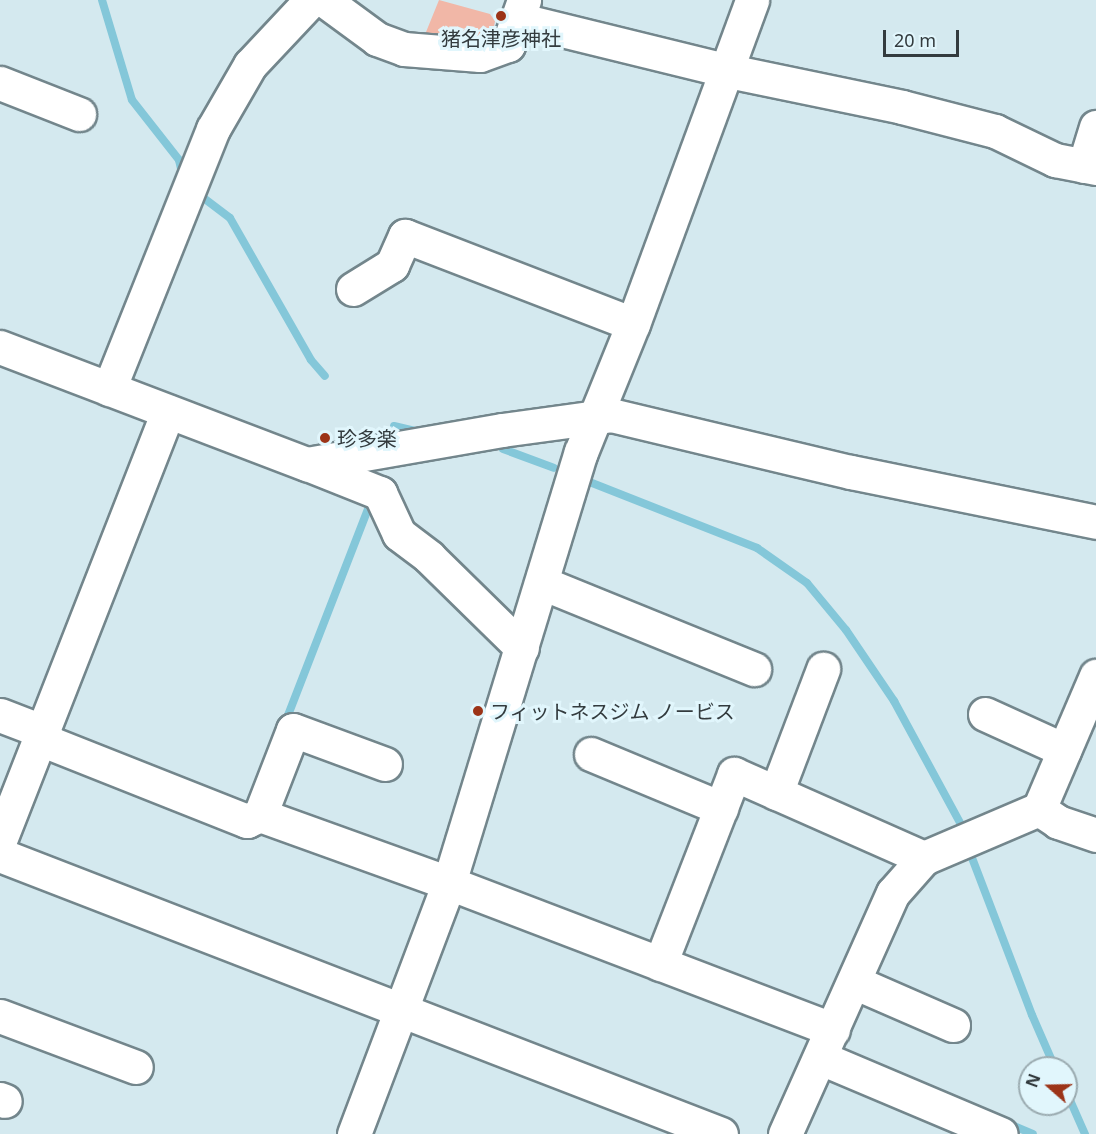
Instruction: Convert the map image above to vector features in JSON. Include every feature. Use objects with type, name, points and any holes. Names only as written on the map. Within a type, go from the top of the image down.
[{"type":"street","points":[[109,389],[213,129],[250,64],[310,0]]},
{"type":"street","points":[[324,0],[377,39],[404,49],[480,55],[508,45],[520,10],[724,70],[902,107],[995,130],[1054,160],[1090,167],[1096,127]]},
{"type":"street","points":[[354,1134],[449,883],[581,452],[633,324],[724,70],[752,0]]},
{"type":"street","points":[[0,82],[79,114]]},
{"type":"street","points":[[353,289],[392,265],[405,236],[633,324]]},
{"type":"street","points":[[0,347],[380,494],[399,534],[429,557],[522,648]]},
{"type":"street","points":[[0,840],[168,412]]},
{"type":"street","points":[[307,464],[597,415],[611,415],[851,472],[1096,522]]},
{"type":"street","points":[[542,583],[754,669]]},
{"type":"street","points":[[776,793],[823,669]]},
{"type":"street","points":[[785,1134],[893,893],[924,858],[1039,809],[1096,676]]},
{"type":"street","points":[[985,714],[1064,750]]},
{"type":"street","points":[[0,715],[42,731],[50,743],[247,821],[260,816],[449,883],[660,964],[827,1044],[1001,1134]]},
{"type":"street","points":[[260,816],[293,730],[385,764]]},
{"type":"street","points":[[591,754],[721,808]]},
{"type":"street","points":[[660,964],[734,774],[924,858]]},
{"type":"street","points":[[1039,809],[1058,822],[1096,834]]},
{"type":"street","points":[[0,855],[720,1134]]},
{"type":"street","points":[[854,982],[952,1025]]},
{"type":"street","points":[[0,1016],[136,1067]]},
{"type":"shaded area","points":[[439,0],[490,14],[495,21],[492,38],[460,36],[459,44],[424,37]]},
{"type":"waterway","points":[[102,0],[132,100],[179,160],[181,169]]},
{"type":"waterway","points":[[197,193],[230,218],[311,360],[325,376]]},
{"type":"waterway","points":[[394,426],[419,432]]},
{"type":"waterway","points":[[503,449],[554,468]]},
{"type":"waterway","points":[[587,481],[757,548],[807,583],[846,630],[894,701],[962,826]]},
{"type":"waterway","points":[[285,723],[371,501]]},
{"type":"waterway","points":[[969,850],[1050,1056]]},
{"type":"waterway","points":[[1077,1116],[1085,1134]]},
{"type":"waterway","points":[[1007,1123],[1033,1134]]},
{"type":"place","name":"猪名津彦神社","points":[[501,16]]},
{"type":"place","name":"珍多楽","points":[[325,438]]},
{"type":"place","name":"フィットネスジム ノービス","points":[[478,711]]}]
